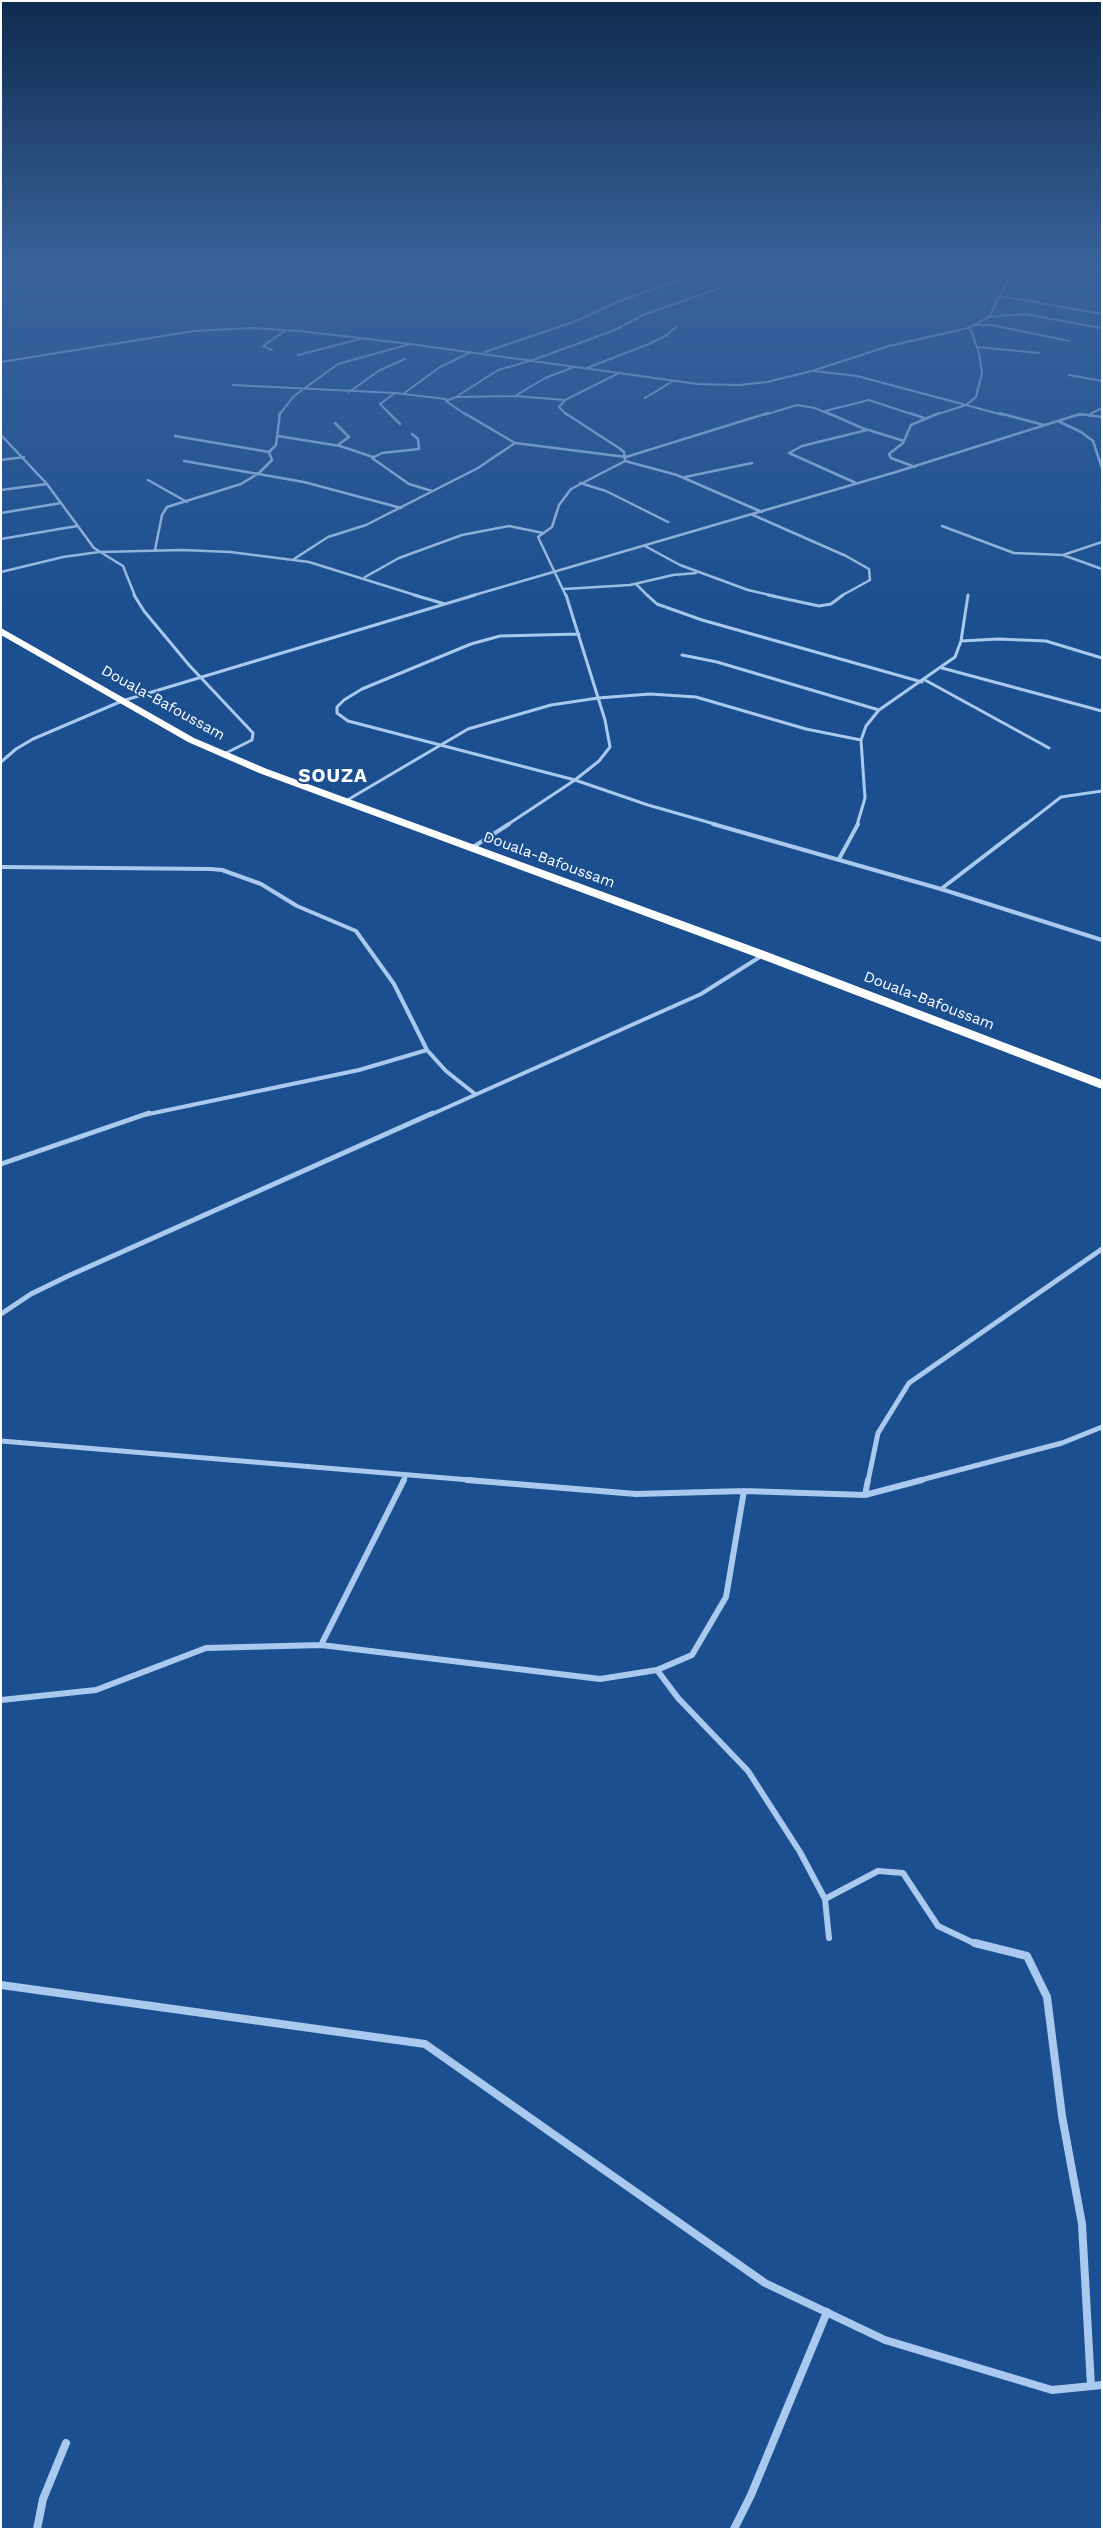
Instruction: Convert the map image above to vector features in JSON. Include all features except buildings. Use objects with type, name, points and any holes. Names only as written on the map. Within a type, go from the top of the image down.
[{"type":"highway","name":"Douala-Bafoussam","points":[[1,631],[175,732],[223,755],[470,849],[763,955],[1102,1085]]},
{"type":"street","points":[[269,452],[276,446],[278,415],[294,396],[304,389]]},
{"type":"street","points":[[305,389],[403,394],[446,399],[456,397],[515,396],[564,400]]},
{"type":"street","points":[[349,392],[353,389]]},
{"type":"street","points":[[403,394],[410,389]]},
{"type":"street","points":[[456,397],[468,389]]},
{"type":"street","points":[[515,396],[527,389]]},
{"type":"street","points":[[587,389],[564,400],[558,407],[561,412],[619,448],[625,459]]},
{"type":"street","points":[[644,398],[659,389]]},
{"type":"street","points":[[906,389],[1044,425]]},
{"type":"street","points":[[915,466],[889,456],[890,452],[904,441],[911,425],[924,418],[966,405],[976,397],[978,389]]},
{"type":"street","points":[[396,394],[380,404],[400,424]]},
{"type":"street","points":[[446,399],[456,409],[515,443],[625,459],[684,478],[762,512]]},
{"type":"street","points":[[825,411],[867,400],[924,418]]},
{"type":"street","points":[[470,849],[575,780],[599,761],[610,747],[598,698],[564,590],[554,572],[547,553],[538,540],[543,533],[552,527],[564,495],[580,483],[625,459],[792,406],[808,406],[825,411],[868,430],[904,441]]},
{"type":"street","points":[[1,762],[16,749],[33,740],[122,701],[554,572],[753,515],[1057,421],[1089,414],[1102,408]]},
{"type":"street","points":[[1089,414],[1102,417]]},
{"type":"street","points":[[1057,421],[1081,432],[1093,441],[1102,468]]},
{"type":"street","points":[[335,423],[350,437],[340,446]]},
{"type":"street","points":[[856,484],[789,453],[802,446],[868,430]]},
{"type":"street","points":[[278,436],[340,446],[373,457],[382,453],[419,449],[418,439],[412,434]]},
{"type":"street","points":[[1,435],[24,457],[47,484],[77,526],[99,552],[122,566],[133,592],[144,611],[254,736],[248,743],[223,755]]},
{"type":"street","points":[[154,550],[165,509],[232,488],[259,474],[273,458],[269,452],[175,436]]},
{"type":"street","points":[[294,559],[328,537],[372,523],[478,468],[515,443]]},
{"type":"street","points":[[1,460],[24,457]]},
{"type":"street","points":[[373,457],[373,460],[405,481],[433,491]]},
{"type":"street","points":[[184,460],[319,485],[401,508]]},
{"type":"street","points":[[684,478],[752,463]]},
{"type":"street","points":[[148,480],[187,502]]},
{"type":"street","points":[[580,483],[591,488],[606,491],[668,522]]},
{"type":"street","points":[[1,490],[47,484]]},
{"type":"street","points":[[1,513],[60,503]]},
{"type":"street","points":[[645,546],[700,573],[756,593],[819,606],[832,604],[847,591],[870,580],[869,569],[846,556],[753,515]]},
{"type":"street","points":[[1,539],[77,526]]},
{"type":"street","points":[[365,577],[399,558],[462,535],[509,526],[543,533]]},
{"type":"street","points":[[942,526],[1014,553],[1063,555],[1102,570]]},
{"type":"street","points":[[1063,555],[1102,542]]},
{"type":"street","points":[[1,572],[63,557],[99,552],[202,550],[294,559],[365,577],[446,604]]},
{"type":"street","points":[[564,590],[636,584],[673,575],[700,573]]},
{"type":"street","points":[[636,584],[657,604],[702,620],[924,681],[1049,748]]},
{"type":"street","points":[[839,859],[858,824],[865,798],[861,740],[866,726],[879,710],[924,681],[955,657],[961,641],[968,594]]},
{"type":"street","points":[[579,634],[500,636],[490,638],[448,652],[362,689],[344,700],[337,708],[340,716],[348,721],[575,780],[648,805],[941,889],[1102,940]]},
{"type":"street","points":[[961,641],[1005,639],[1046,641],[1102,658]]},
{"type":"street","points":[[682,655],[717,662],[879,710]]},
{"type":"street","points":[[942,668],[1102,711]]},
{"type":"street","points":[[344,802],[442,746],[462,732],[483,724],[551,705],[598,698],[650,694],[696,697],[806,729],[861,740]]},
{"type":"street","points":[[941,889],[1061,797],[1102,790]]},
{"type":"street","points":[[1,867],[211,869],[222,870],[261,884],[297,906],[356,931],[394,984],[426,1050],[446,1072],[475,1094]]},
{"type":"street","points":[[1,1314],[31,1294],[68,1276],[701,994],[763,955]]},
{"type":"street","points":[[1,1164],[149,1113],[342,1074],[426,1050]]},
{"type":"street","points":[[865,1495],[878,1433],[909,1383],[1102,1249]]},
{"type":"street","points":[[1,1441],[636,1494],[744,1491],[865,1495],[1062,1443],[1102,1427]]},
{"type":"street","points":[[321,1645],[406,1475]]},
{"type":"street","points":[[1,1700],[96,1690],[206,1648],[321,1645],[600,1679],[657,1670],[692,1655],[726,1597],[744,1491]]},
{"type":"street","points":[[657,1670],[678,1698],[748,1771],[800,1852],[825,1899],[829,1938]]},
{"type":"street","points":[[825,1899],[878,1871],[903,1873],[938,1926],[983,1947],[1027,1956],[1047,1997],[1062,2116],[1082,2224],[1091,2386]]},
{"type":"street","points":[[1,1985],[426,2044],[766,2283],[885,2340],[1052,2390],[1102,2386]]},
{"type":"street","points":[[734,2529],[751,2495],[827,2312]]},
{"type":"street","points":[[37,2529],[43,2499],[66,2442]]},
{"type":"district","name":"SOUZA","points":[[333,776]]}]
